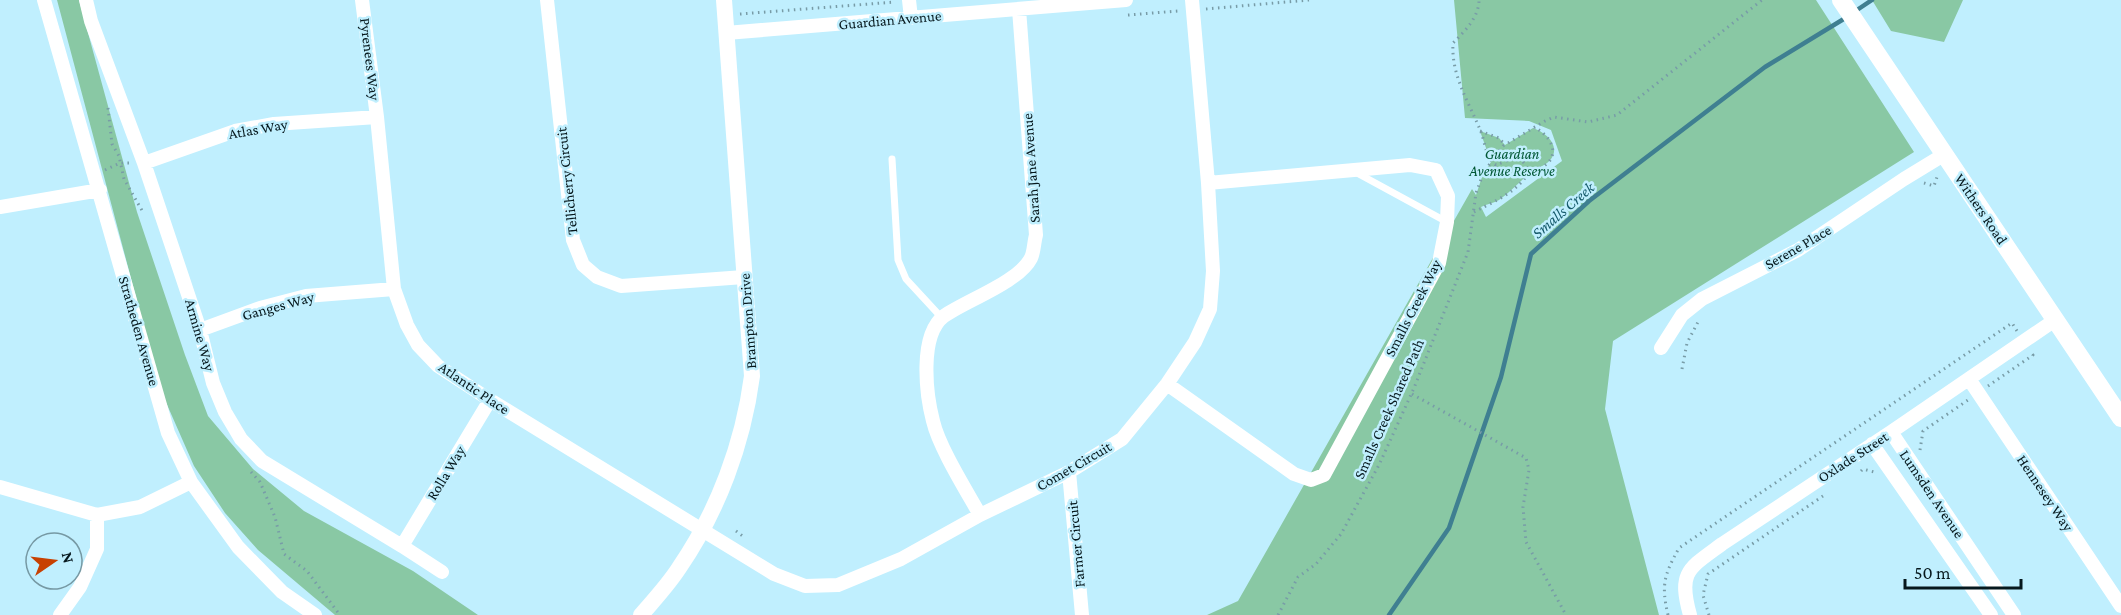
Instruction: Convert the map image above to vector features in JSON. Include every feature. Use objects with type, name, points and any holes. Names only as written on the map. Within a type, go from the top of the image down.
[{"type":"main road","name":"Withers Road","points":[[1842,1],[2121,418]]},
{"type":"street","name":"Stratheden Avenue","points":[[44,0],[168,433],[191,482],[238,547],[282,592],[315,615]]},
{"type":"street","name":"Armine Way","points":[[86,0],[91,21],[144,163],[200,330],[213,383],[225,412],[241,439],[262,461],[442,572]]},
{"type":"street","name":"Pyrenees Way","points":[[362,0],[377,117]]},
{"type":"street","name":"Tellicherry Circuit","points":[[547,0],[573,240],[583,265],[597,277],[621,286],[744,276]]},
{"type":"street","points":[[909,0],[911,18]]},
{"type":"street","name":"Guardian Avenue","points":[[726,33],[1126,0]]},
{"type":"street","name":"Comet Circuit","points":[[702,529],[774,574],[805,586],[838,585],[901,559],[980,515],[1069,472],[1122,439],[1167,384],[1195,342],[1210,309],[1214,271],[1192,0]]},
{"type":"street","name":"Brampton Drive","points":[[641,615],[677,571],[702,529],[720,491],[748,409],[752,376],[724,7]]},
{"type":"street","name":"Sarah Jane Avenue","points":[[942,318],[1012,278],[1031,258],[1036,236],[1018,9]]},
{"type":"street","name":"Atlas Way","points":[[144,163],[235,131],[274,124],[377,117]]},
{"type":"street","name":"Atlantic Place","points":[[377,117],[394,289],[407,325],[418,345],[438,366],[490,400],[702,529]]},
{"type":"street","name":"Serene Place","points":[[1661,348],[1682,315],[1702,299],[1798,250],[1944,154]]},
{"type":"street","name":"Smalls Creek Way","points":[[1167,384],[1294,474],[1311,480],[1324,475],[1439,263],[1447,222],[1448,196],[1436,170],[1410,165],[1208,183]]},
{"type":"street","points":[[0,207],[100,190]]},
{"type":"street","name":"Ganges Way","points":[[200,330],[260,308],[306,296],[394,289]]},
{"type":"street","points":[[942,318],[929,337],[927,362],[933,422],[980,515]]},
{"type":"street","name":"Oxlade Street","points":[[1690,615],[1684,593],[1684,582],[1698,561],[2055,320]]},
{"type":"street","name":"Hennesey Way","points":[[1969,379],[2121,606]]},
{"type":"street","name":"Rolla Way","points":[[402,546],[490,400]]},
{"type":"street","name":"Lumsden Avenue","points":[[1891,432],[2014,615]]},
{"type":"street","name":"Lumsden Avenue","points":[[1872,444],[1991,615]]},
{"type":"street","name":"Farmer Circuit","points":[[1069,472],[1082,615]]},
{"type":"street","points":[[0,487],[98,515],[140,507],[191,482]]},
{"type":"street","points":[[60,615],[80,587],[97,549],[98,515]]},
{"type":"lane","points":[[892,159],[898,260],[906,279],[942,318]]},
{"type":"lane","points":[[1353,170],[1447,222]]},
{"type":"path","points":[[724,7],[744,14],[909,0]]},
{"type":"path","points":[[1474,212],[1503,197],[1527,177],[1528,171],[1524,163],[1518,159],[1496,165],[1491,162],[1460,85],[1452,57],[1453,43],[1464,33],[1479,10],[1479,0]]},
{"type":"path","name":"Smalls Creek Shared Path","points":[[1278,615],[1298,577],[1316,564],[1341,534],[1379,465],[1412,394],[1468,252],[1476,193],[1483,174],[1491,162],[1505,145],[1554,117],[1588,122],[1617,115],[1762,0]]},
{"type":"path","points":[[1528,171],[1534,171],[1551,160],[1554,152],[1549,138],[1534,127]]},
{"type":"path","points":[[1480,131],[1499,138],[1505,145]]},
{"type":"path","points":[[95,174],[120,163],[144,163]]},
{"type":"path","points":[[1668,615],[1663,594],[1667,569],[1679,548],[2012,323],[2033,355]]},
{"type":"path","points":[[1412,394],[1526,458],[1529,470],[1523,507],[1526,542],[1566,615]]},
{"type":"path","points":[[1853,476],[1863,469],[1881,473]]},
{"type":"path","points":[[1709,615],[1703,595],[1708,574],[1824,496]]},
{"type":"path","points":[[736,531],[752,543]]},
{"type":"green space","points":[[57,0],[79,0],[137,212],[208,416],[253,469],[304,511],[413,571],[478,615],[335,615],[258,550],[225,513],[194,466],[161,391]]},
{"type":"green space","name":"Guardian Avenue Reserve","points":[[1454,0],[1816,0],[1914,152],[1613,341],[1605,409],[1659,615],[1207,615],[1238,601],[1472,189],[1476,195],[1483,174],[1491,162],[1480,131],[1499,138],[1505,145],[1533,128],[1547,136],[1554,149],[1554,154],[1547,163],[1531,172],[1508,194],[1481,207],[1486,217],[1562,161],[1551,130],[1529,121],[1465,118]]},
{"type":"green space","points":[[1872,0],[1963,0],[1944,42],[1891,31]]},
{"type":"waterway","name":"Smalls Creek","points":[[1854,12],[1872,0]]},
{"type":"waterway","name":"Smalls Creek","points":[[1389,615],[1449,528],[1501,377],[1531,254],[1589,201],[1765,67],[1847,17]]}]
